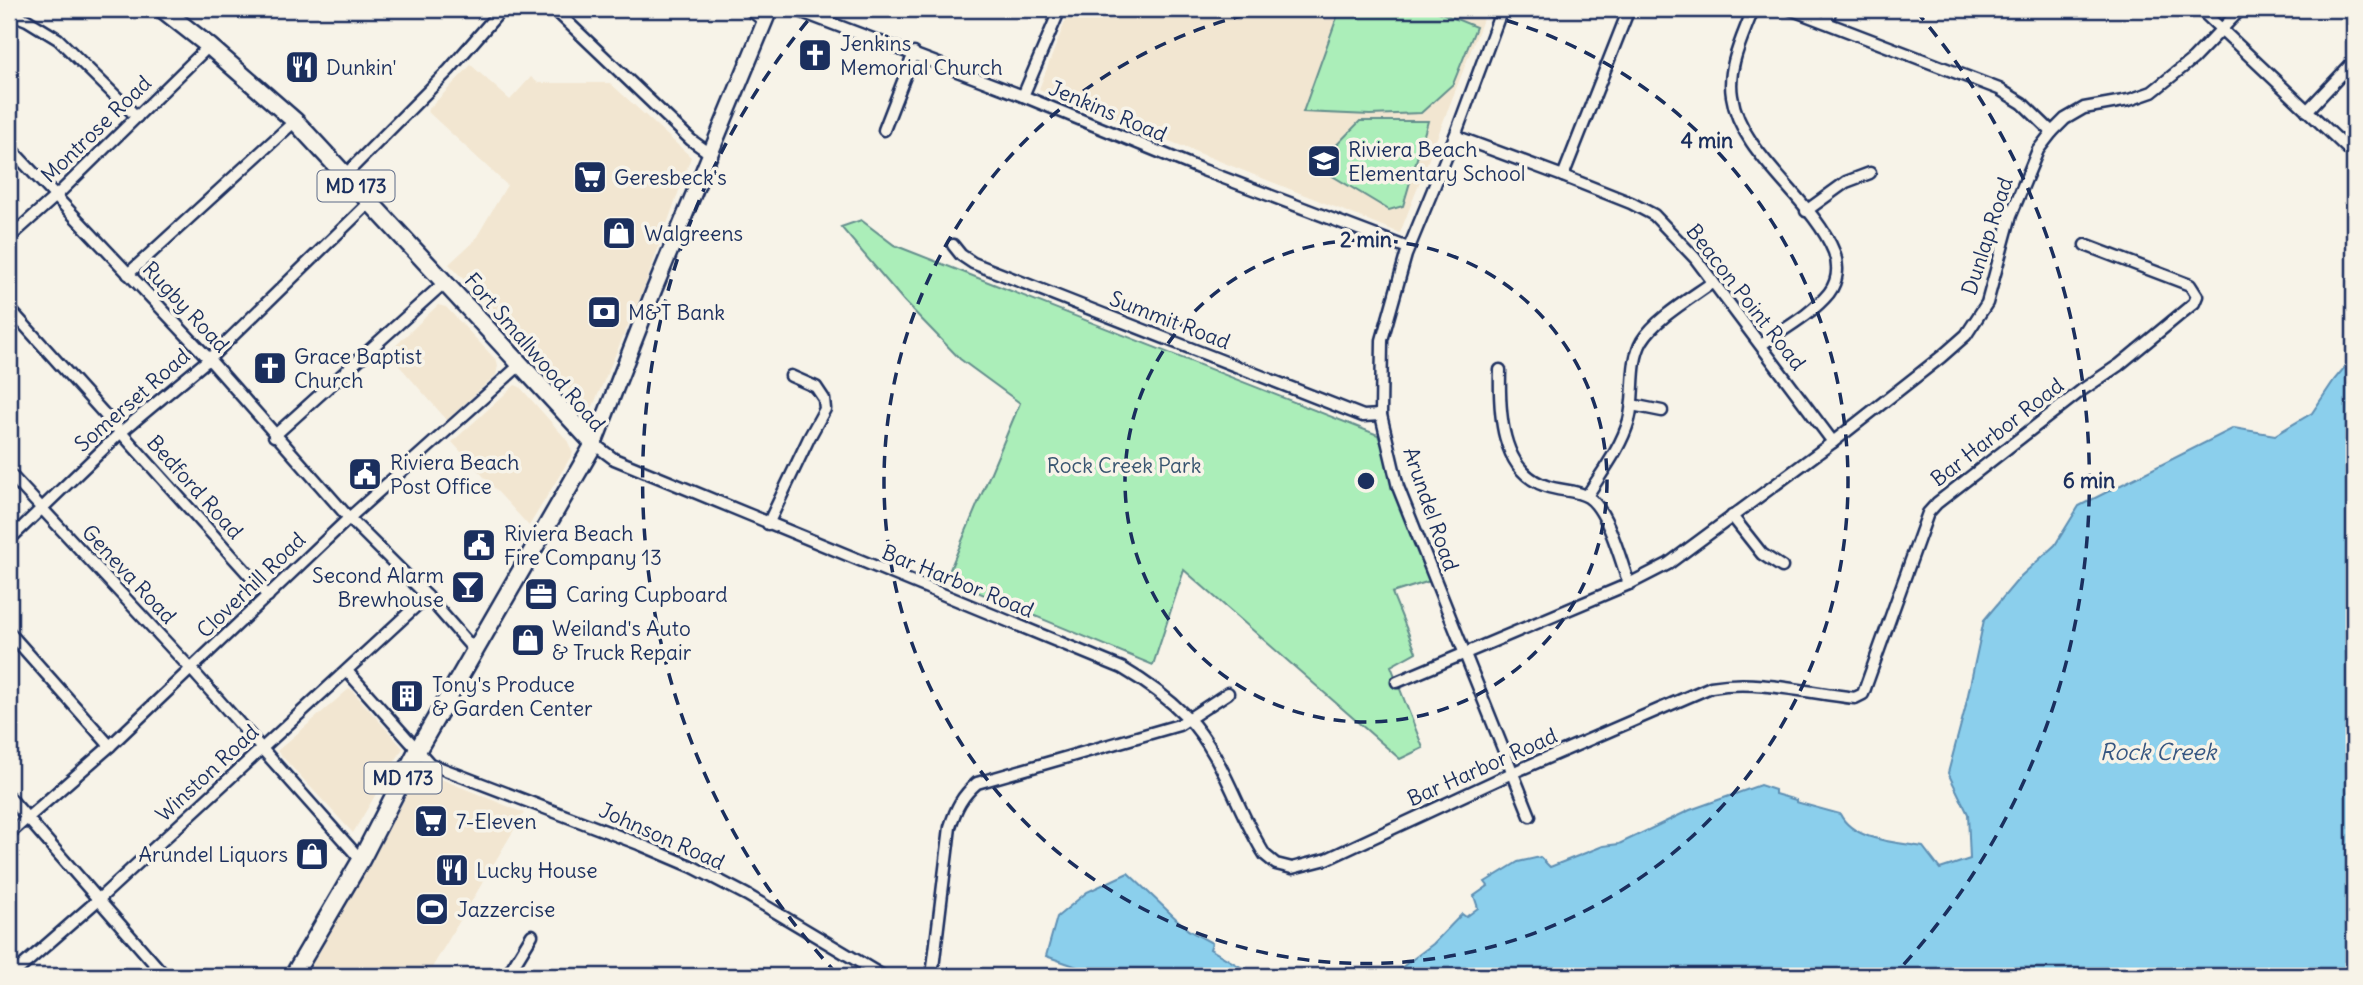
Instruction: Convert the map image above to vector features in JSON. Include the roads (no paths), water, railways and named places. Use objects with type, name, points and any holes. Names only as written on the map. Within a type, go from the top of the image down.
[{"type":"main road","name":"Fort Smallwood Road","points":[[162,9],[295,121],[594,444],[417,751],[361,860],[293,976]]},
{"type":"street","points":[[345,175],[449,70],[502,9]]},
{"type":"street","points":[[554,9],[691,140],[712,155]]},
{"type":"street","points":[[594,444],[767,15],[749,9]]},
{"type":"street","name":"Jenkins Road","points":[[793,9],[914,53],[1144,148],[1408,248]]},
{"type":"street","points":[[1023,96],[1060,9]]},
{"type":"street","name":"Arundel Road","points":[[1502,9],[1455,136],[1408,248],[1382,340],[1381,415],[1398,487],[1530,816]]},
{"type":"street","points":[[1563,176],[1629,9]]},
{"type":"street","points":[[1753,9],[1731,74],[1734,110],[1755,146],[1828,240],[1837,267],[1836,279],[1830,291],[1818,304],[1761,345]]},
{"type":"street","points":[[1790,9],[1998,89],[2022,103],[2052,132]]},
{"type":"street","points":[[1827,22],[1831,9]]},
{"type":"street","points":[[2200,9],[2348,150]]},
{"type":"street","name":"Dunlap Road","points":[[1397,682],[1668,565],[1833,442],[1941,357],[1966,335],[1987,303],[2011,215],[2038,150],[2052,132],[2084,108],[2129,100],[2152,92],[2193,59],[2241,9]]},
{"type":"street","points":[[9,13],[27,20],[58,39],[138,117]]},
{"type":"street","name":"Montrose Road","points":[[9,237],[57,195],[209,46]]},
{"type":"street","points":[[884,131],[914,53]]},
{"type":"street","points":[[2307,111],[2354,61]]},
{"type":"street","points":[[128,274],[295,121]]},
{"type":"street","name":"Beacon Point Road","points":[[1455,136],[1563,176],[1654,215],[1695,258],[1833,442]]},
{"type":"street","name":"Rugby Road","points":[[9,146],[209,359],[274,436],[349,518],[427,596],[475,651]]},
{"type":"street","points":[[1806,211],[1846,182],[1870,173]]},
{"type":"street","name":"Somerset Road","points":[[9,540],[120,433],[209,359],[371,201]]},
{"type":"street","name":"Summit Road","points":[[953,245],[973,263],[1363,416],[1381,415]]},
{"type":"street","name":"Bar Harbor Road","points":[[594,444],[614,459],[1122,668],[1157,689],[1189,719],[1210,750],[1265,855],[1276,864],[1292,868],[1327,859],[1711,687],[1728,684],[1763,685],[1856,698],[1863,694],[1928,513],[1937,503],[2082,390],[2119,365],[2194,303],[2197,296],[2190,285],[2085,245]]},
{"type":"street","points":[[274,436],[445,282]]},
{"type":"street","points":[[1587,496],[1625,432],[1632,405],[1635,365],[1642,342],[1656,324],[1713,282]]},
{"type":"street","name":"Bedford Road","points":[[9,309],[268,596]]},
{"type":"street","name":"Cloverhill Road","points":[[9,834],[110,746],[349,518],[521,364]]},
{"type":"street","points":[[1500,370],[1502,420],[1506,440],[1520,470],[1545,486],[1587,496],[1608,528],[1629,584]]},
{"type":"street","points":[[768,524],[825,410],[824,399],[816,387],[791,376]]},
{"type":"street","points":[[1632,405],[1662,411]]},
{"type":"street","name":"Geneva Road","points":[[9,473],[191,669],[361,860]]},
{"type":"street","points":[[1732,516],[1762,554],[1782,567]]},
{"type":"street","name":"Winston Road","points":[[11,976],[99,899],[427,596]]},
{"type":"street","points":[[9,632],[110,746]]},
{"type":"street","points":[[347,671],[417,751]]},
{"type":"street","points":[[932,976],[950,827],[964,794],[976,783],[1180,725],[1228,693]]},
{"type":"street","name":"Johnson Road","points":[[417,751],[430,764],[692,867],[747,895],[883,976]]},
{"type":"street","points":[[9,797],[165,976]]},
{"type":"street","points":[[507,976],[532,935]]},
{"type":"water","name":"Rock Creek","points":[[2354,356],[2354,976],[1383,976],[1401,968],[1433,944],[1462,914],[1466,917],[1478,908],[1474,896],[1488,886],[1485,882],[1518,862],[1540,857],[1550,867],[1603,846],[1619,844],[1690,810],[1760,785],[1796,802],[1840,814],[1846,823],[1865,835],[1923,847],[1940,869],[1970,859],[1968,814],[1948,773],[1984,620],[2021,576],[2055,545],[2079,506],[2234,428],[2275,435],[2312,413]]},
{"type":"water","points":[[1128,873],[1188,930],[1212,943],[1210,949],[1256,976],[1103,976],[1046,956],[1057,917],[1087,892]]},
{"type":"place","name":"Jenkins Memorial Church","points":[[815,55]]},
{"type":"place","name":"Dunkin'","points":[[302,67]]},
{"type":"place","name":"Riviera Beach Elementary School","points":[[1324,161]]},
{"type":"place","name":"Geresbeck's","points":[[590,177]]},
{"type":"place","name":"Walgreens","points":[[619,233]]},
{"type":"place","name":"M&T Bank","points":[[604,312]]},
{"type":"place","name":"Grace Baptist Church","points":[[270,368]]},
{"type":"place","name":"Riviera Beach Post Office","points":[[365,474]]},
{"type":"place","name":"Riviera Beach Fire Company 13","points":[[479,545]]},
{"type":"place","name":"Second Alarm Brewhouse","points":[[468,587]]},
{"type":"place","name":"Caring Cupboard","points":[[541,594]]},
{"type":"place","name":"Weiland's Auto & Truck Repair","points":[[528,640]]},
{"type":"place","name":"Tony's Produce & Garden Center","points":[[407,696]]},
{"type":"place","name":"7-Eleven","points":[[431,821]]},
{"type":"place","name":"Arundel Liquors","points":[[312,854]]},
{"type":"place","name":"Lucky House","points":[[452,870]]},
{"type":"place","name":"Jazzercise","points":[[432,909]]},
{"type":"park label","name":"Rock Creek Park","points":[[1124,465]]}]
